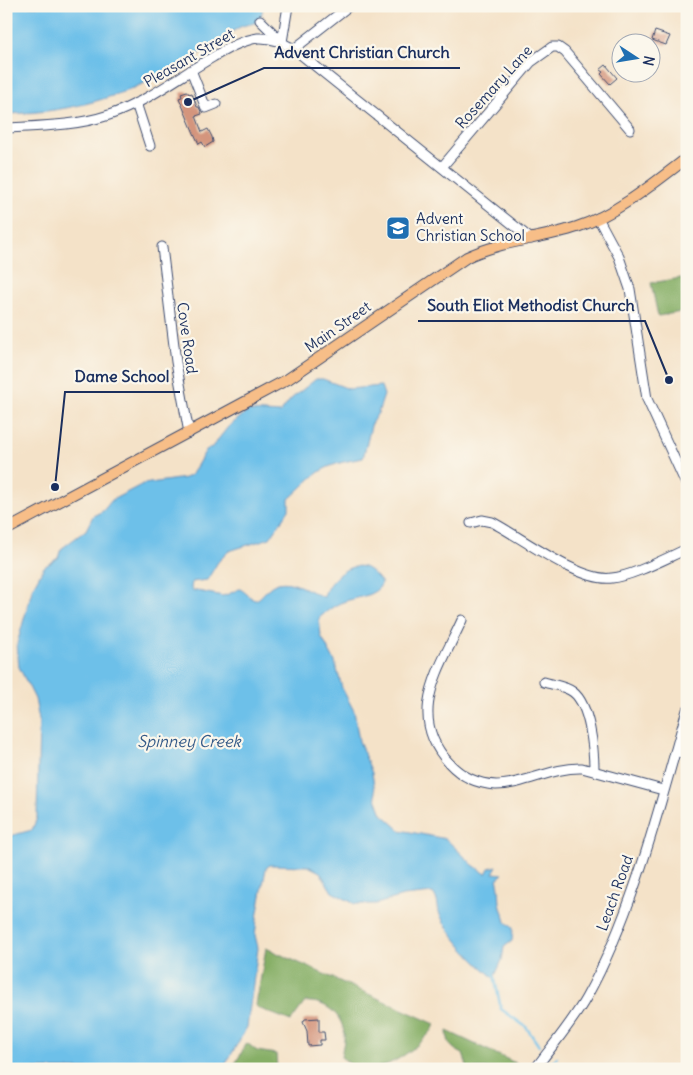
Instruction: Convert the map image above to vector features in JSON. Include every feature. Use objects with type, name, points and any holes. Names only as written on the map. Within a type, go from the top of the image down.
[{"type":"main road","name":"Main Street","points":[[6,530],[189,433],[308,366],[467,257],[492,248],[575,228],[598,218],[633,198],[687,158]]},
{"type":"street","points":[[282,42],[288,6]]},
{"type":"street","points":[[294,49],[350,6]]},
{"type":"street","points":[[260,20],[282,42]]},
{"type":"street","name":"Pleasant Street","points":[[6,128],[73,124],[108,115],[136,103],[228,49],[250,40],[264,38],[282,42],[294,49],[531,238]]},
{"type":"street","name":"Rosemary Lane","points":[[442,167],[531,62],[552,48],[558,47],[565,52],[630,130]]},
{"type":"street","points":[[192,70],[206,108],[216,104]]},
{"type":"street","points":[[136,103],[150,146]]},
{"type":"street","points":[[598,218],[619,257],[630,290],[648,399],[656,422],[687,486]]},
{"type":"street","name":"Cove Road","points":[[162,247],[176,362],[189,433]]},
{"type":"street","points":[[471,523],[482,520],[492,522],[576,570],[604,579],[619,577],[687,549]]},
{"type":"street","points":[[462,620],[432,687],[426,710],[430,735],[446,760],[465,776],[496,785],[516,783],[569,769],[594,770],[663,790]]},
{"type":"street","points":[[544,682],[567,689],[580,701],[593,746],[594,770]]},
{"type":"street","name":"Leach Road","points":[[535,1069],[582,1006],[601,969],[636,879],[687,710]]},
{"type":"street","points":[[675,752],[687,753]]},
{"type":"green space","points":[[687,277],[687,311],[658,316],[651,283]]},
{"type":"green space","points":[[266,948],[435,1024],[433,1029],[409,1052],[389,1064],[378,1068],[357,1068],[341,1057],[344,1039],[343,1026],[336,1014],[325,1006],[319,1003],[305,1002],[291,1021],[258,1008],[256,1005]]},
{"type":"green space","points":[[447,1031],[526,1068],[468,1069],[463,1054],[449,1043]]},
{"type":"green space","points":[[247,1043],[257,1051],[276,1054],[277,1069],[232,1069]]},
{"type":"water","points":[[6,6],[263,6],[262,14],[257,22],[240,27],[168,72],[124,92],[57,110],[6,114]]},
{"type":"water","name":"Spinney Creek","points":[[316,379],[323,379],[349,389],[381,386],[384,395],[378,413],[372,422],[363,458],[328,467],[314,476],[289,499],[289,510],[270,538],[229,551],[218,562],[207,580],[192,582],[191,588],[192,590],[223,596],[241,589],[254,600],[269,588],[283,582],[297,585],[324,597],[333,580],[351,568],[357,566],[364,567],[376,576],[382,583],[375,591],[340,603],[319,618],[321,636],[335,662],[342,688],[354,711],[359,741],[372,773],[376,798],[382,814],[400,830],[446,839],[473,865],[486,874],[489,868],[497,866],[493,873],[503,874],[497,879],[500,903],[506,922],[513,928],[512,941],[504,947],[502,960],[494,978],[471,957],[451,933],[440,915],[433,893],[403,896],[376,904],[355,904],[332,892],[320,872],[308,866],[270,865],[266,868],[258,912],[255,935],[258,948],[247,1027],[223,1069],[6,1069],[6,837],[32,830],[37,818],[39,720],[35,699],[19,667],[17,644],[33,587],[44,567],[58,558],[61,549],[86,530],[93,516],[103,511],[112,500],[143,484],[185,478],[192,474],[206,450],[212,447],[228,427],[248,411],[280,413],[291,399]]},
{"type":"building","points":[[660,33],[670,36],[666,45],[660,43]]},
{"type":"building","points":[[606,65],[610,70],[610,82],[612,82],[610,84],[601,74],[603,72],[600,70]]},
{"type":"building","points":[[187,91],[189,94],[192,93],[197,107],[199,107],[202,114],[196,116],[202,132],[208,129],[212,137],[213,142],[205,147],[202,142],[199,144],[179,98],[182,97],[181,93]]},
{"type":"building","points":[[319,1018],[319,1032],[324,1032],[325,1040],[320,1040],[320,1045],[308,1046],[307,1031],[303,1022],[305,1019]]},
{"type":"waterway","name":"Spinney Creek","points":[[494,975],[501,1009],[526,1027],[539,1046]]},
{"type":"waterway","name":"Spinney Creek","points":[[549,1069],[557,1057]]},
{"type":"place","name":"Advent Christian Church","points":[[188,102]]},
{"type":"place","name":"Advent Christian School","points":[[398,228]]},
{"type":"place","name":"South Eliot Methodist Church","points":[[669,380]]},
{"type":"place","name":"Dame School","points":[[55,487]]}]
